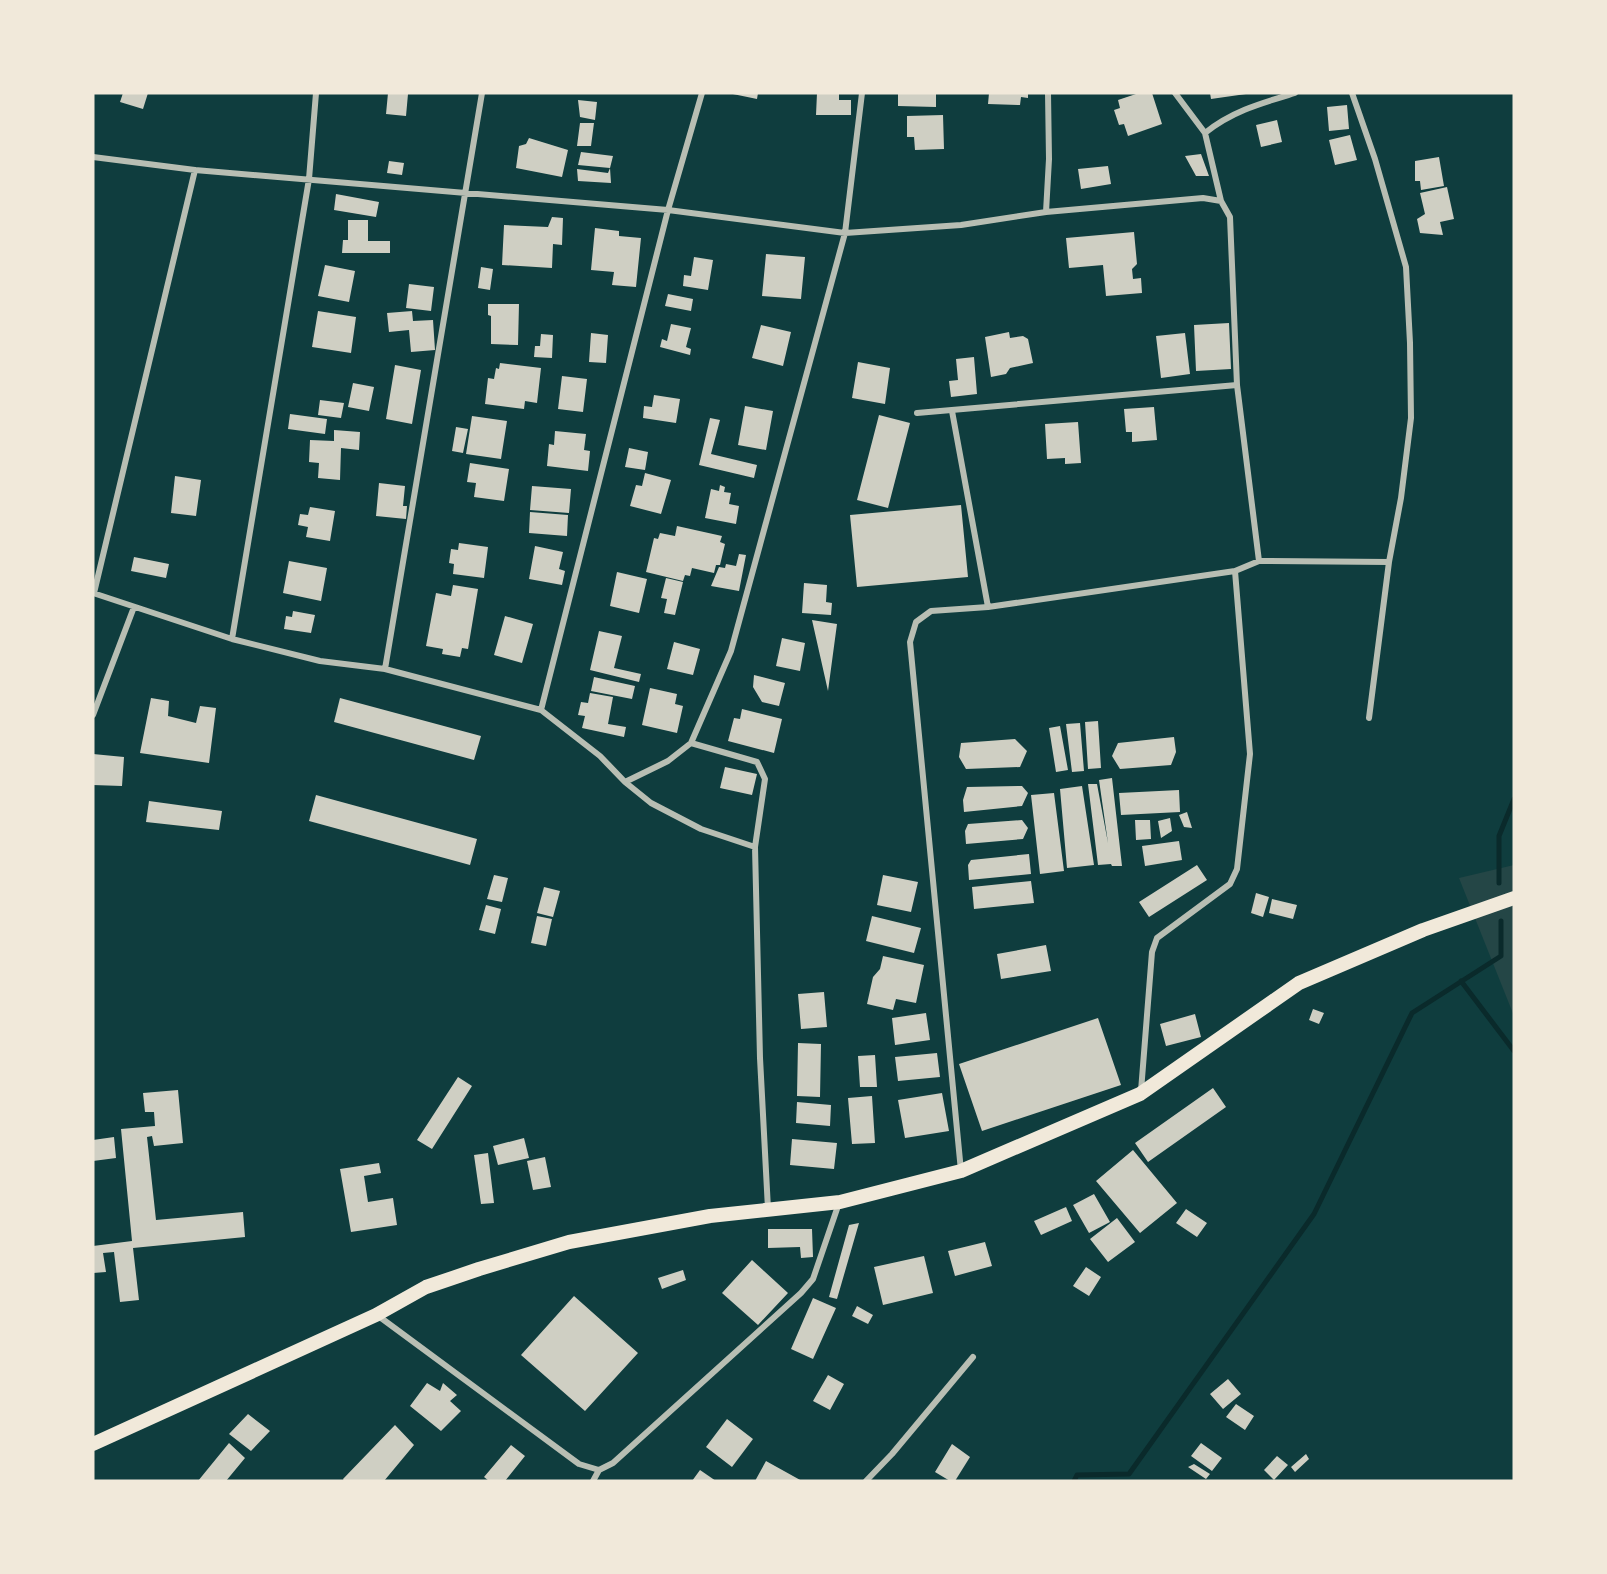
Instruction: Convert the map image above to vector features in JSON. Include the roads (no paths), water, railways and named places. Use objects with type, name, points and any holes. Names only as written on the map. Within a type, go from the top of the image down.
[{"type":"main road","points":[[93,1444],[376,1315],[426,1287],[569,1242],[710,1216],[840,1202],[961,1171],[1140,1094],[1299,983],[1424,930],[1514,898]]},
{"type":"street","points":[[232,639],[309,179],[316,93]]},
{"type":"street","points":[[385,669],[468,191],[482,93]]},
{"type":"street","points":[[541,710],[668,210],[702,93]]},
{"type":"street","points":[[625,782],[668,761],[691,743],[731,651],[845,233],[862,93]]},
{"type":"street","points":[[1046,212],[1049,159],[1048,93]]},
{"type":"street","points":[[1175,93],[1205,133],[1221,201],[1230,217],[1237,385],[1259,561]]},
{"type":"street","points":[[1205,133],[1222,119],[1241,109],[1295,93]]},
{"type":"street","points":[[1352,93],[1375,159],[1406,267],[1411,418],[1401,498],[1389,562],[1369,718]]},
{"type":"street","points":[[93,157],[195,170],[468,191],[668,210],[845,233],[961,225],[1046,212],[1203,198],[1221,201]]},
{"type":"street","points":[[195,170],[94,593],[232,639],[320,661],[385,669],[541,710],[600,756],[625,782],[651,803],[701,829],[755,847]]},
{"type":"street","points":[[917,413],[1237,385]]},
{"type":"street","points":[[952,411],[988,607]]},
{"type":"street","points":[[961,1171],[910,642],[916,622],[931,611],[988,607],[1235,571],[1259,561],[1389,562]]},
{"type":"street","points":[[1140,1094],[1152,951],[1157,938],[1230,884],[1237,869],[1250,754],[1235,571]]},
{"type":"street","points":[[93,715],[134,607]]},
{"type":"street","points":[[691,743],[757,762],[765,779],[755,847],[768,1210]]},
{"type":"street","points":[[593,1481],[599,1470],[613,1463],[801,1293],[813,1279],[840,1202]]},
{"type":"street","points":[[376,1315],[579,1464],[599,1470]]},
{"type":"street","points":[[866,1481],[892,1454],[973,1357]]},
{"type":"waterway","points":[[1499,883],[1499,836],[1514,799]]},
{"type":"waterway","points":[[1074,1481],[1077,1475],[1129,1474],[1314,1214],[1412,1013],[1501,956],[1501,921]]},
{"type":"waterway","points":[[1461,981],[1514,1051]]}]
